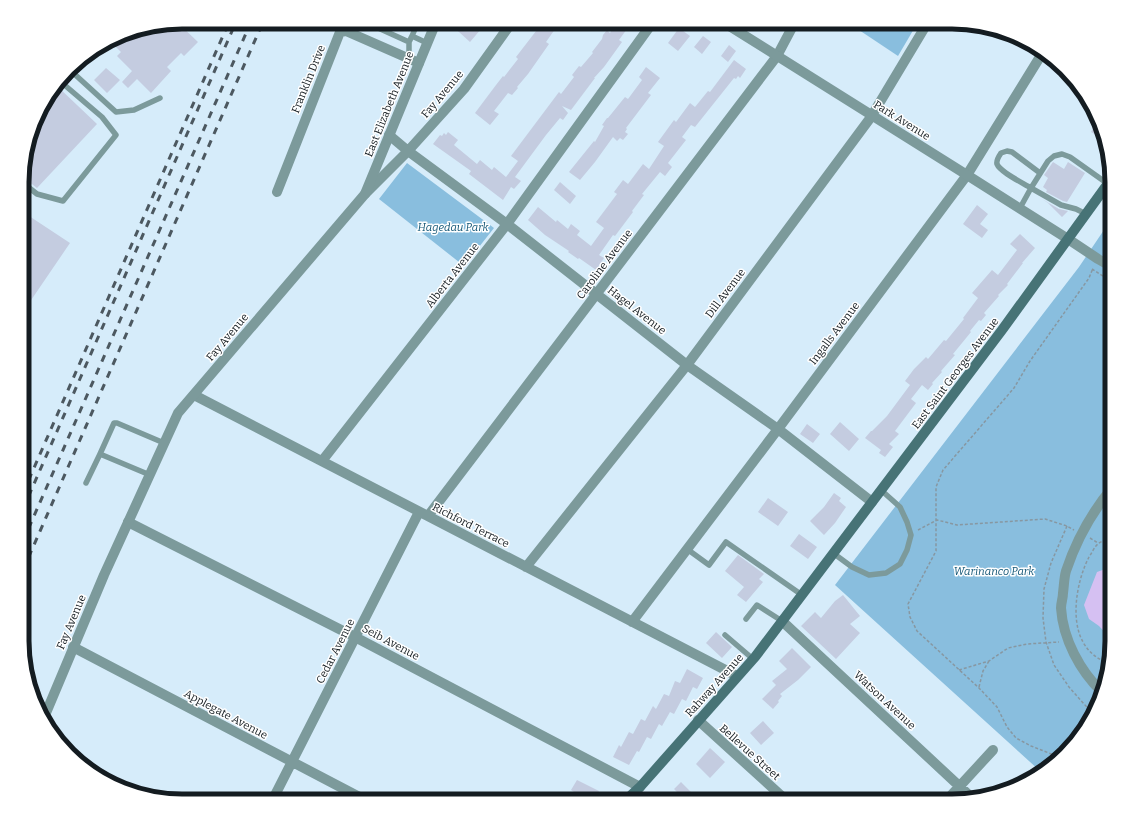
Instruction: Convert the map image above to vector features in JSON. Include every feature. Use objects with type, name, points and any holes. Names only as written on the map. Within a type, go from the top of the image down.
[{"type":"main road","name":"East Saint Georges Avenue","points":[[814,580],[1002,330],[1105,188]]},
{"type":"main road","name":"Rahway Avenue","points":[[632,794],[753,659],[814,580]]},
{"type":"street","name":"East Elizabeth Avenue","points":[[365,194],[433,29]]},
{"type":"street","name":"Fay Avenue","points":[[46,712],[104,575],[178,414],[365,194],[408,151],[464,89],[507,29]]},
{"type":"street","name":"Alberta Avenue","points":[[322,461],[507,224],[648,29]]},
{"type":"street","name":"Park Avenue","points":[[734,29],[1020,208],[1105,264]]},
{"type":"street","name":"Caroline Avenue","points":[[424,514],[596,294],[777,56],[791,29]]},
{"type":"street","name":"Dill Avenue","points":[[526,567],[687,365],[872,115],[924,29]]},
{"type":"street","name":"Franklin Drive","points":[[277,192],[340,32],[346,31],[419,62]]},
{"type":"street","name":"Ingalls Avenue","points":[[632,622],[967,175],[1040,57]]},
{"type":"street","name":"Hagel Avenue","points":[[389,135],[408,151],[507,224],[687,365],[778,429],[872,502]]},
{"type":"street","name":"Richford Terrace","points":[[194,395],[737,676]]},
{"type":"street","points":[[1098,688],[1078,662],[1065,633],[1061,608],[1066,572],[1082,534],[1099,504],[1105,497]]},
{"type":"street","name":"Cedar Avenue","points":[[276,794],[355,637],[424,514]]},
{"type":"street","name":"Seib Avenue","points":[[128,522],[355,637],[640,787]]},
{"type":"street","name":"Watson Avenue","points":[[782,621],[967,793]]},
{"type":"street","name":"Applegate Avenue","points":[[74,648],[354,794]]},
{"type":"street","name":"Bellevue Street","points":[[698,720],[779,794]]},
{"type":"street","points":[[952,794],[993,750]]},
{"type":"lane","points":[[384,29],[427,43]]},
{"type":"lane","points":[[409,58],[411,39],[415,29]]},
{"type":"lane","points":[[74,74],[116,112],[134,110],[160,98]]},
{"type":"lane","points":[[29,188],[37,194],[63,201],[116,135],[102,117],[64,85]]},
{"type":"lane","points":[[1040,173],[1012,152],[1001,152],[997,159],[997,164],[1000,169],[1061,205],[1076,209],[1086,214]]},
{"type":"lane","points":[[1020,208],[1040,173],[1048,161],[1054,156],[1062,154],[1070,157],[1105,178]]},
{"type":"lane","points":[[86,483],[114,423],[164,444]]},
{"type":"lane","points":[[100,454],[150,475]]},
{"type":"lane","points":[[833,553],[852,567],[869,575],[886,573],[900,564],[907,550],[911,535],[900,507],[881,490]]},
{"type":"lane","points":[[687,549],[709,565],[726,542],[802,595]]},
{"type":"lane","points":[[746,619],[757,605],[782,621]]},
{"type":"lane","points":[[725,635],[753,659]]},
{"type":"path","points":[[1054,755],[1016,738],[1007,726],[997,707],[979,688],[917,632],[910,617],[908,604],[936,552],[936,487],[943,470],[1014,388],[1030,361],[1089,278],[1092,269],[1098,260]]},
{"type":"path","points":[[1092,269],[1105,277]]},
{"type":"path","points":[[911,535],[937,520],[958,525],[1045,519],[1067,526],[1098,543]]},
{"type":"path","points":[[1104,661],[1092,653],[1083,642],[1078,628],[1076,603],[1079,582],[1086,563],[1098,543],[1105,540]]},
{"type":"path","points":[[959,670],[989,661],[1008,648],[1027,644],[1069,641],[1081,637]]},
{"type":"path","points":[[979,688],[983,671],[989,661]]},
{"type":"green space","points":[[858,29],[914,29],[898,56]]},
{"type":"green space","name":"Hagedau Park","points":[[407,163],[494,228],[464,266],[379,199]]},
{"type":"green space","name":"Warinanco Park","points":[[1105,228],[1105,651],[1100,681],[1085,718],[1067,742],[1053,756],[1037,768],[835,585],[1079,267]]},
{"type":"shaded area","points":[[1105,569],[1105,632],[1089,619],[1084,605],[1097,572]]},
{"type":"building","points":[[184,29],[198,42],[184,56],[181,53],[167,67],[171,71],[151,93],[137,79],[128,88],[122,82],[132,71],[117,56],[121,52],[114,45],[142,34],[162,30]]},
{"type":"building","points":[[456,29],[481,29],[470,42]]},
{"type":"building","points":[[538,29],[555,29],[546,42],[549,44],[517,87],[518,88],[512,95],[508,93],[494,111],[499,114],[490,125],[475,113],[518,59],[516,57]]},
{"type":"building","points":[[613,29],[627,29],[619,40],[622,42],[571,110],[562,106],[568,113],[563,120],[560,118],[546,135],[515,177],[521,181],[514,189],[511,187],[503,200],[469,174],[471,171],[433,144],[440,135],[442,136],[444,133],[446,135],[448,132],[458,140],[454,145],[477,164],[480,160],[492,170],[494,167],[506,177],[518,161],[511,156],[559,92],[561,94],[574,77],[572,75],[579,66],[581,67],[593,53],[592,52],[607,30],[610,33]]},
{"type":"building","points":[[678,29],[690,36],[678,51],[668,43]]},
{"type":"building","points":[[703,36],[711,42],[702,54],[694,47]]},
{"type":"building","points":[[729,45],[736,51],[728,62],[721,56]]},
{"type":"building","points":[[734,60],[746,69],[740,78],[738,76],[736,79],[734,78],[695,127],[691,125],[682,137],[686,140],[668,163],[672,167],[665,176],[660,172],[642,194],[644,195],[632,211],[633,212],[615,236],[613,235],[599,255],[604,258],[596,270],[568,252],[569,251],[545,235],[528,220],[538,207],[556,222],[557,220],[568,229],[571,224],[580,231],[577,235],[591,246],[604,228],[596,222],[617,194],[614,192],[623,180],[628,184],[643,164],[649,169],[664,146],[658,142],[674,120],[676,122],[690,103],[695,107],[708,91],[710,92]]},
{"type":"building","points":[[646,67],[660,78],[648,93],[651,95],[626,128],[627,129],[625,132],[628,134],[623,140],[620,138],[617,141],[613,137],[580,180],[569,172],[594,141],[595,142],[604,126],[602,125],[607,118],[625,97],[628,99],[642,80],[639,77]]},
{"type":"building","points":[[106,68],[120,80],[107,93],[94,80]]},
{"type":"building","points":[[61,89],[97,124],[37,188],[29,182],[30,162],[34,142],[49,105]]},
{"type":"building","points":[[1094,126],[1098,136],[1091,132]]},
{"type":"building","points":[[1053,162],[1064,169],[1068,162],[1085,173],[1067,202],[1046,192],[1047,190],[1043,187],[1048,178],[1044,175]]},
{"type":"building","points":[[560,182],[576,196],[570,204],[554,190]]},
{"type":"building","points":[[1042,199],[1059,209],[1068,211],[1062,217]]},
{"type":"building","points":[[977,205],[988,214],[980,224],[988,230],[982,238],[963,224]]},
{"type":"building","points":[[29,216],[70,243],[29,303]]},
{"type":"building","points":[[1020,234],[1035,248],[1022,263],[1007,284],[1008,285],[984,313],[986,315],[981,321],[979,320],[970,331],[971,332],[953,354],[955,355],[941,371],[942,372],[932,383],[933,384],[928,390],[922,385],[911,399],[916,403],[895,431],[899,434],[889,444],[893,447],[885,457],[879,453],[881,450],[865,438],[887,416],[910,385],[905,381],[914,369],[926,357],[928,359],[944,340],[946,341],[964,319],[963,318],[978,298],[972,293],[992,270],[998,275],[1017,250],[1010,244]]},
{"type":"building","points":[[840,422],[859,439],[849,451],[830,434]]},
{"type":"building","points":[[807,424],[820,434],[813,443],[800,434]]},
{"type":"building","points":[[834,493],[841,498],[839,501],[846,507],[835,523],[824,535],[810,521],[824,507]]},
{"type":"building","points":[[768,498],[788,512],[778,526],[758,512]]},
{"type":"building","points":[[799,534],[817,547],[808,559],[790,546]]},
{"type":"building","points":[[738,555],[764,574],[759,579],[763,582],[746,602],[737,595],[744,587],[725,571]]},
{"type":"building","points":[[843,595],[860,616],[850,624],[860,633],[836,659],[801,626],[815,612],[821,618],[835,601]]},
{"type":"building","points":[[716,632],[732,647],[722,658],[706,643]]},
{"type":"building","points":[[792,648],[811,667],[798,680],[780,694],[782,696],[773,709],[762,699],[776,685],[772,681],[787,669],[779,661]]},
{"type":"building","points":[[687,669],[703,678],[697,689],[693,687],[686,701],[682,699],[674,714],[670,712],[662,726],[659,724],[651,739],[647,737],[639,752],[637,751],[629,765],[613,757],[619,745],[621,747],[629,732],[633,734],[641,719],[645,721],[653,706],[656,709],[664,694],[669,696],[675,681],[680,683]]},
{"type":"building","points":[[763,721],[774,733],[761,745],[750,733]]},
{"type":"building","points":[[710,748],[725,762],[710,778],[696,764]]},
{"type":"building","points":[[577,780],[599,791],[598,794],[573,794],[574,792],[571,790]]},
{"type":"building","points":[[681,782],[691,792],[689,794],[679,794],[674,789]]},
{"type":"railway","points":[[29,479],[226,29]]},
{"type":"railway","points":[[29,495],[233,29]]},
{"type":"railway","points":[[29,527],[248,29]]},
{"type":"railway","points":[[29,556],[260,29]]}]
